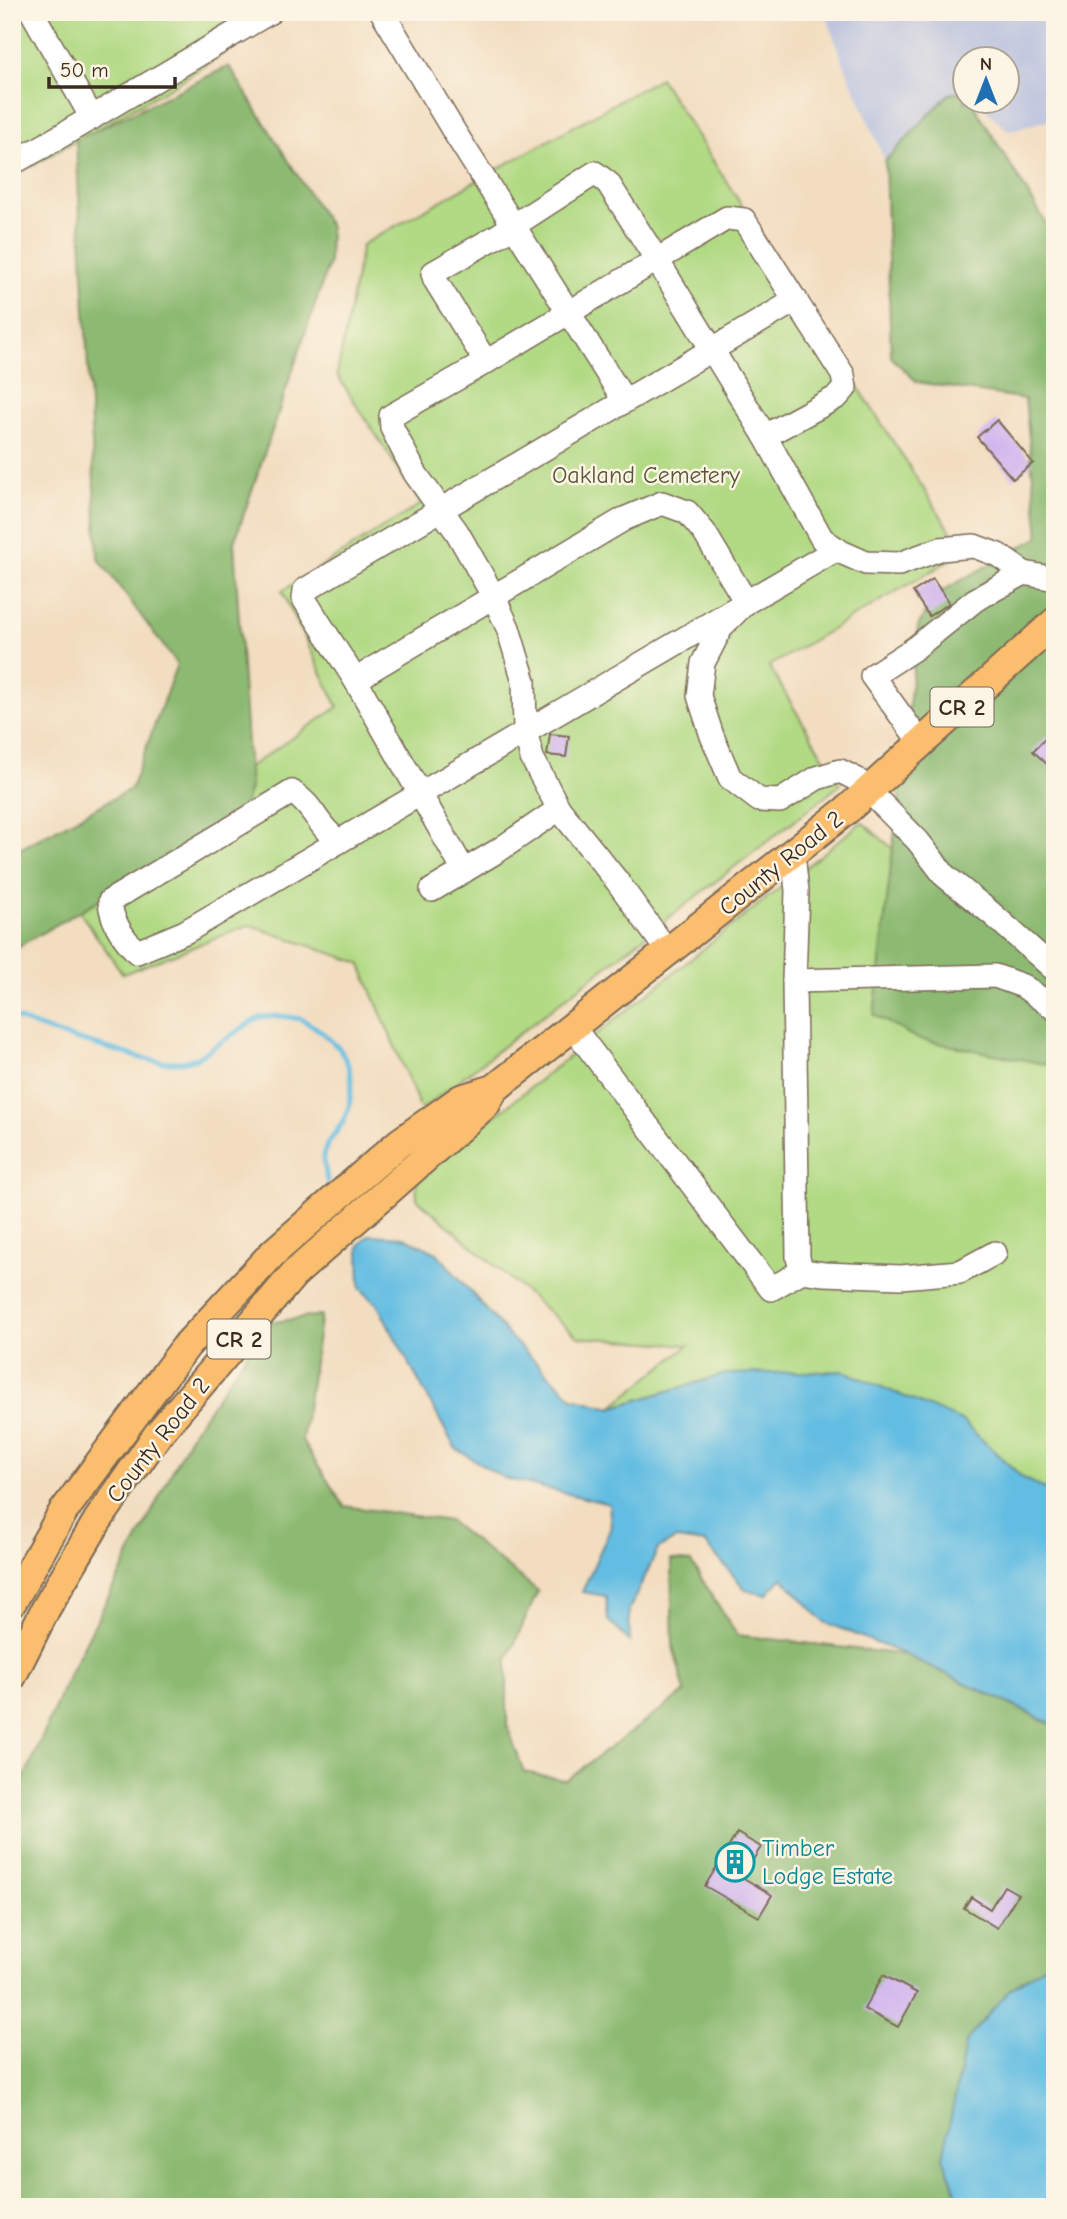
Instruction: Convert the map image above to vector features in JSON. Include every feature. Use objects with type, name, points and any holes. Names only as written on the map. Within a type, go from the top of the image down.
[{"type":"main road","name":"County Road 2","points":[[12,1602],[63,1512],[187,1345],[274,1252],[399,1143],[461,1099],[494,1089],[793,854],[869,791],[1055,622]]},
{"type":"main road","name":"County Road 2","points":[[12,1676],[46,1608],[98,1520],[158,1434],[294,1274],[486,1104],[494,1089]]},
{"type":"street","points":[[12,24],[31,12],[92,118]]},
{"type":"street","points":[[12,163],[270,12]]},
{"type":"street","points":[[382,12],[624,400]]},
{"type":"street","points":[[486,362],[433,273],[514,226],[595,173],[608,183],[657,260],[765,436],[822,539],[837,550],[866,563],[899,564],[940,550],[974,546],[998,555],[1024,573],[1055,579]]},
{"type":"street","points":[[668,952],[617,881],[559,808],[533,758],[526,731],[524,681],[508,628],[494,597],[457,532],[415,473],[391,428],[391,416],[727,218],[744,220],[843,375],[845,388],[837,397],[765,436]]},
{"type":"street","points":[[464,871],[356,681],[304,599],[304,590],[796,300]]},
{"type":"street","points":[[356,681],[374,667],[624,519],[662,503],[687,512],[704,532],[746,602]]},
{"type":"street","points":[[340,841],[329,835],[305,800],[292,792],[110,901],[111,914],[128,943],[137,952],[185,932],[837,550]]},
{"type":"street","points":[[921,743],[872,676],[915,648],[975,600],[1024,573]]},
{"type":"street","points":[[746,602],[722,626],[703,663],[699,696],[730,778],[759,800],[780,801],[817,778],[840,771],[856,779],[918,841],[945,876],[1055,970]]},
{"type":"street","points":[[432,890],[499,850],[559,808]]},
{"type":"street","points":[[793,854],[797,891],[794,981],[799,1258],[802,1270]]},
{"type":"street","points":[[794,981],[995,976],[1023,986],[1055,1009]]},
{"type":"street","points":[[573,1027],[771,1289],[802,1270],[824,1274],[901,1277],[960,1272],[995,1253]]},
{"type":"shaded area","points":[[825,12],[1055,12],[1055,118],[1009,131],[992,116],[1021,116],[1021,46],[951,46],[951,94],[885,161]]},
{"type":"green space","points":[[12,12],[288,12],[176,84],[12,177]]},
{"type":"green space","points":[[229,66],[330,227],[329,263],[234,543],[250,788],[240,819],[12,950],[12,853],[131,789],[177,664],[98,558],[76,140]]},
{"type":"green space","name":"Oakland Cemetery","points":[[660,78],[964,552],[769,666],[840,785],[421,1110],[360,963],[249,925],[123,974],[65,891],[338,707],[282,591],[421,504],[337,375],[362,245]]},
{"type":"green space","points":[[949,94],[951,116],[981,116],[1055,238],[1055,1066],[918,1039],[874,1015],[918,626],[935,595],[1039,537],[1025,399],[917,382],[891,357],[885,161]]},
{"type":"green space","points":[[862,822],[1055,989],[1055,1494],[1024,1479],[962,1421],[726,1374],[610,1408],[689,1345],[578,1337],[417,1199],[416,1179]]},
{"type":"green space","points":[[321,1315],[302,1441],[344,1506],[449,1521],[538,1591],[507,1660],[507,1725],[524,1772],[566,1780],[685,1692],[673,1646],[671,1560],[691,1562],[737,1635],[906,1655],[1053,1725],[1055,1958],[1009,1990],[943,2157],[962,2207],[12,2207],[12,1824],[20,1788],[68,1677],[190,1436],[268,1323]]},
{"type":"water","points":[[369,1235],[404,1237],[437,1253],[508,1335],[573,1398],[611,1408],[726,1374],[844,1371],[962,1421],[1024,1479],[1055,1494],[1055,1729],[1053,1724],[906,1655],[824,1622],[782,1578],[766,1595],[746,1590],[705,1543],[676,1539],[658,1549],[629,1610],[630,1642],[608,1620],[606,1596],[582,1592],[611,1527],[609,1504],[504,1478],[455,1448],[377,1304],[360,1288],[359,1246]]},
{"type":"water","points":[[1055,1958],[1055,2207],[962,2207],[943,2157],[966,2041],[1009,1990]]},
{"type":"building","points":[[997,420],[1033,463],[1013,479],[977,437]]},
{"type":"building","points":[[933,579],[949,603],[929,616],[913,592]]},
{"type":"building","points":[[1055,728],[1055,772],[1033,751]]},
{"type":"building","points":[[550,734],[569,736],[566,757],[547,755]]},
{"type":"building","name":"Timber Lodge Estate","points":[[737,1833],[761,1847],[742,1877],[772,1895],[759,1917],[705,1886]]},
{"type":"building","points":[[1004,1886],[1018,1894],[997,1928],[964,1908],[971,1897],[990,1909]]},
{"type":"building","points":[[883,1975],[917,1993],[898,2027],[864,2009]]},
{"type":"waterway","points":[[12,1017],[58,1034],[163,1062],[182,1062],[197,1058],[261,1017],[301,1019],[318,1029],[340,1049],[349,1067],[352,1082],[349,1107],[323,1155],[327,1181]]},
{"type":"place","name":"Timber Lodge Estate","points":[[735,1862]]}]
